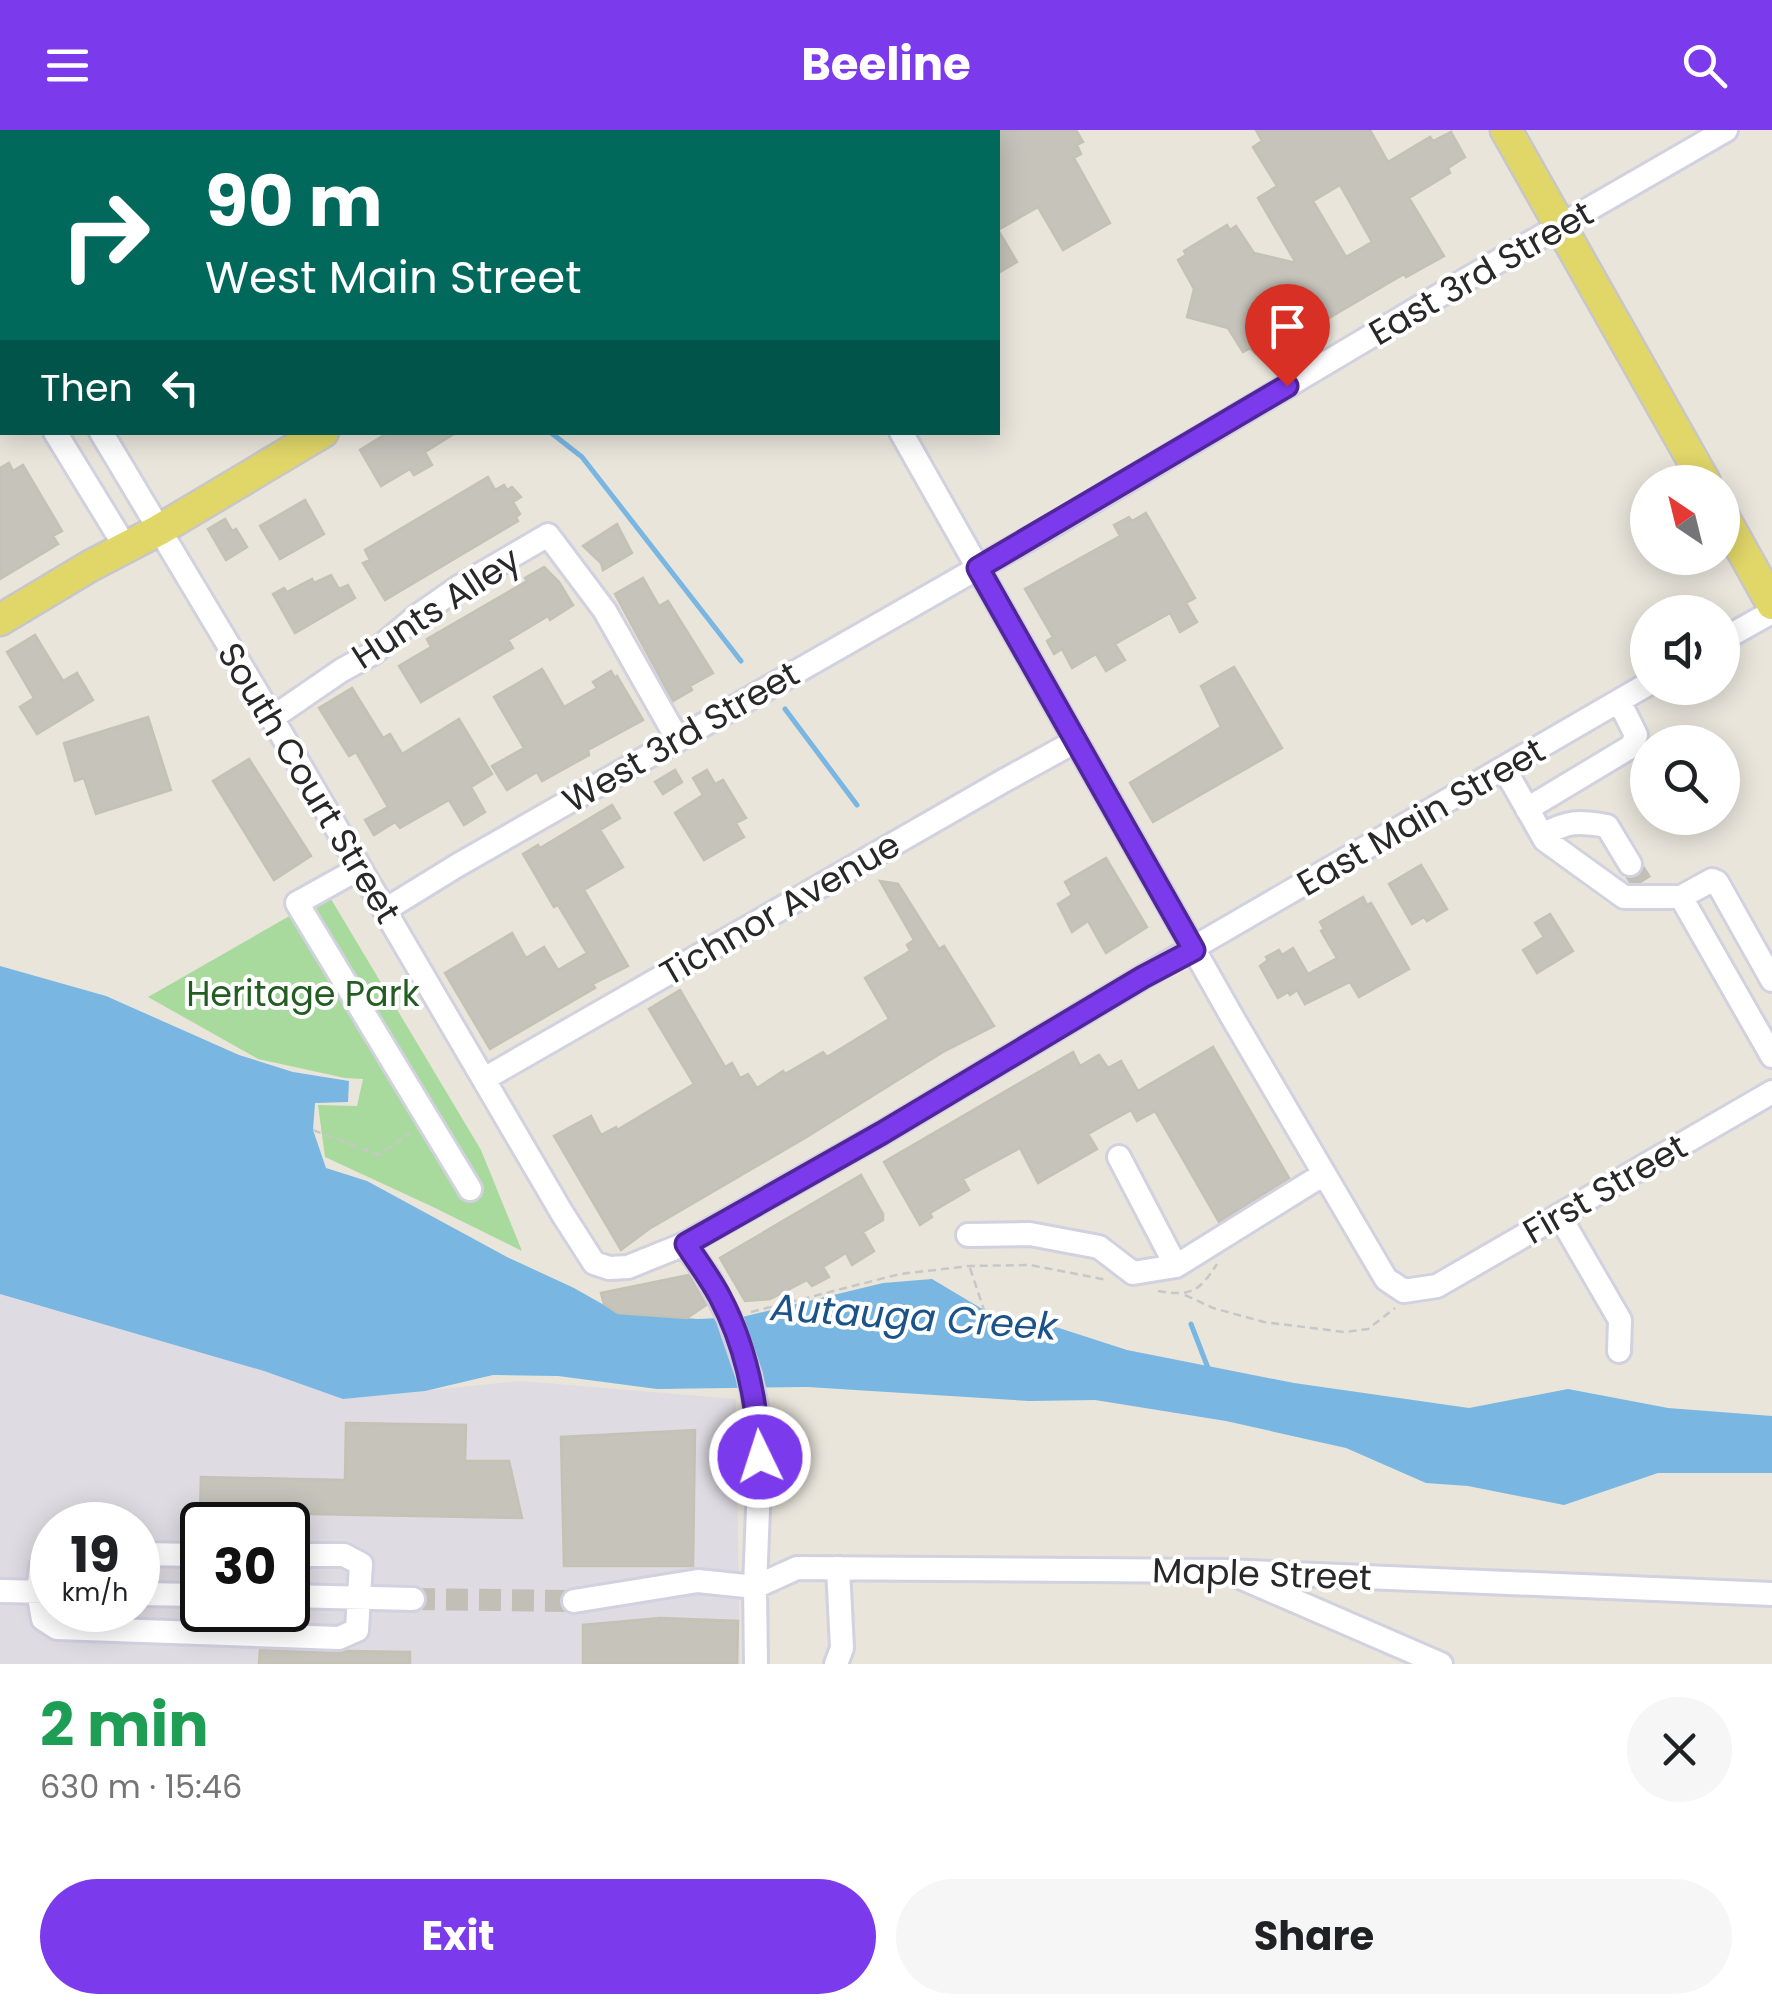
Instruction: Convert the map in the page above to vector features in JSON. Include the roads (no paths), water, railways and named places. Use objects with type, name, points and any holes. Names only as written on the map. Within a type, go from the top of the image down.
[{"type":"main road","points":[[1506,130],[1695,465]]},
{"type":"main road","points":[[0,620],[318,435]]},
{"type":"main road","points":[[1740,546],[1772,604]]},
{"type":"street","name":"East 3rd Street","points":[[978,568],[1726,130]]},
{"type":"street","points":[[56,435],[126,548]]},
{"type":"street","name":"South Court Street","points":[[102,435],[594,1263],[608,1268],[628,1267],[686,1244]]},
{"type":"street","points":[[902,435],[1324,1174],[1176,1266],[1133,1273],[1098,1247],[1030,1234],[968,1235]]},
{"type":"street","name":"Hunts Alley","points":[[272,718],[326,680],[373,654],[459,587],[548,535],[605,611],[678,740]]},
{"type":"street","name":"West 3rd Street","points":[[385,910],[978,568]]},
{"type":"street","points":[[1740,630],[1772,612]]},
{"type":"street","name":"East Main Street","points":[[686,1244],[1630,694]]},
{"type":"street","points":[[1527,808],[1632,746],[1636,735],[1618,701]]},
{"type":"street","name":"Tichnor Avenue","points":[[484,1079],[1076,741]]},
{"type":"street","points":[[1504,768],[1545,840],[1624,898],[1641,882]]},
{"type":"street","points":[[1542,835],[1564,824],[1606,826],[1641,882],[1680,897],[1772,1056]]},
{"type":"street","points":[[360,868],[297,903],[470,1188]]},
{"type":"street","points":[[1680,897],[1712,880],[1718,882],[1772,980]]},
{"type":"street","name":"First Street","points":[[1324,1174],[1386,1280],[1404,1291],[1437,1286],[1772,1092]]},
{"type":"street","points":[[1119,1158],[1176,1266]]},
{"type":"street","points":[[1559,1216],[1620,1320],[1619,1351]]},
{"type":"street","points":[[686,1244],[737,1315],[755,1396],[760,1457],[756,1664]]},
{"type":"street","points":[[160,1632],[339,1638],[357,1630],[360,1564],[344,1555],[310,1555]]},
{"type":"street","name":"Maple Street","points":[[755,1587],[797,1568],[838,1568],[1225,1571],[1772,1594]]},
{"type":"street","points":[[836,1664],[842,1648],[838,1568]]},
{"type":"street","points":[[1225,1571],[1441,1664]]},
{"type":"street","points":[[574,1601],[698,1581],[755,1587]]},
{"type":"street","points":[[0,1591],[30,1592]]},
{"type":"street","points":[[310,1597],[413,1599]]},
{"type":"water","name":"Autauga Creek","points":[[0,966],[106,996],[239,1055],[293,1072],[349,1081],[348,1102],[315,1103],[313,1130],[326,1168],[367,1181],[618,1313],[698,1319],[742,1317],[883,1283],[932,1279],[984,1310],[1127,1350],[1294,1383],[1469,1408],[1568,1389],[1668,1408],[1772,1416],[1772,1473],[1658,1473],[1564,1505],[1468,1486],[1426,1483],[1346,1448],[1226,1421],[1095,1400],[1029,1401],[808,1387],[657,1389],[558,1376],[493,1375],[425,1391],[343,1399],[264,1371],[0,1294]]},
{"type":"waterway","points":[[554,435],[582,457],[741,661]]},
{"type":"waterway","points":[[785,709],[857,805]]},
{"type":"waterway","points":[[1191,1324],[1208,1368]]},
{"type":"tunnel","points":[[1630,864],[1642,883]]},
{"type":"tunnel","points":[[413,1599],[574,1601]]},
{"type":"park label","name":"Heritage Park","points":[[303,994]]}]
